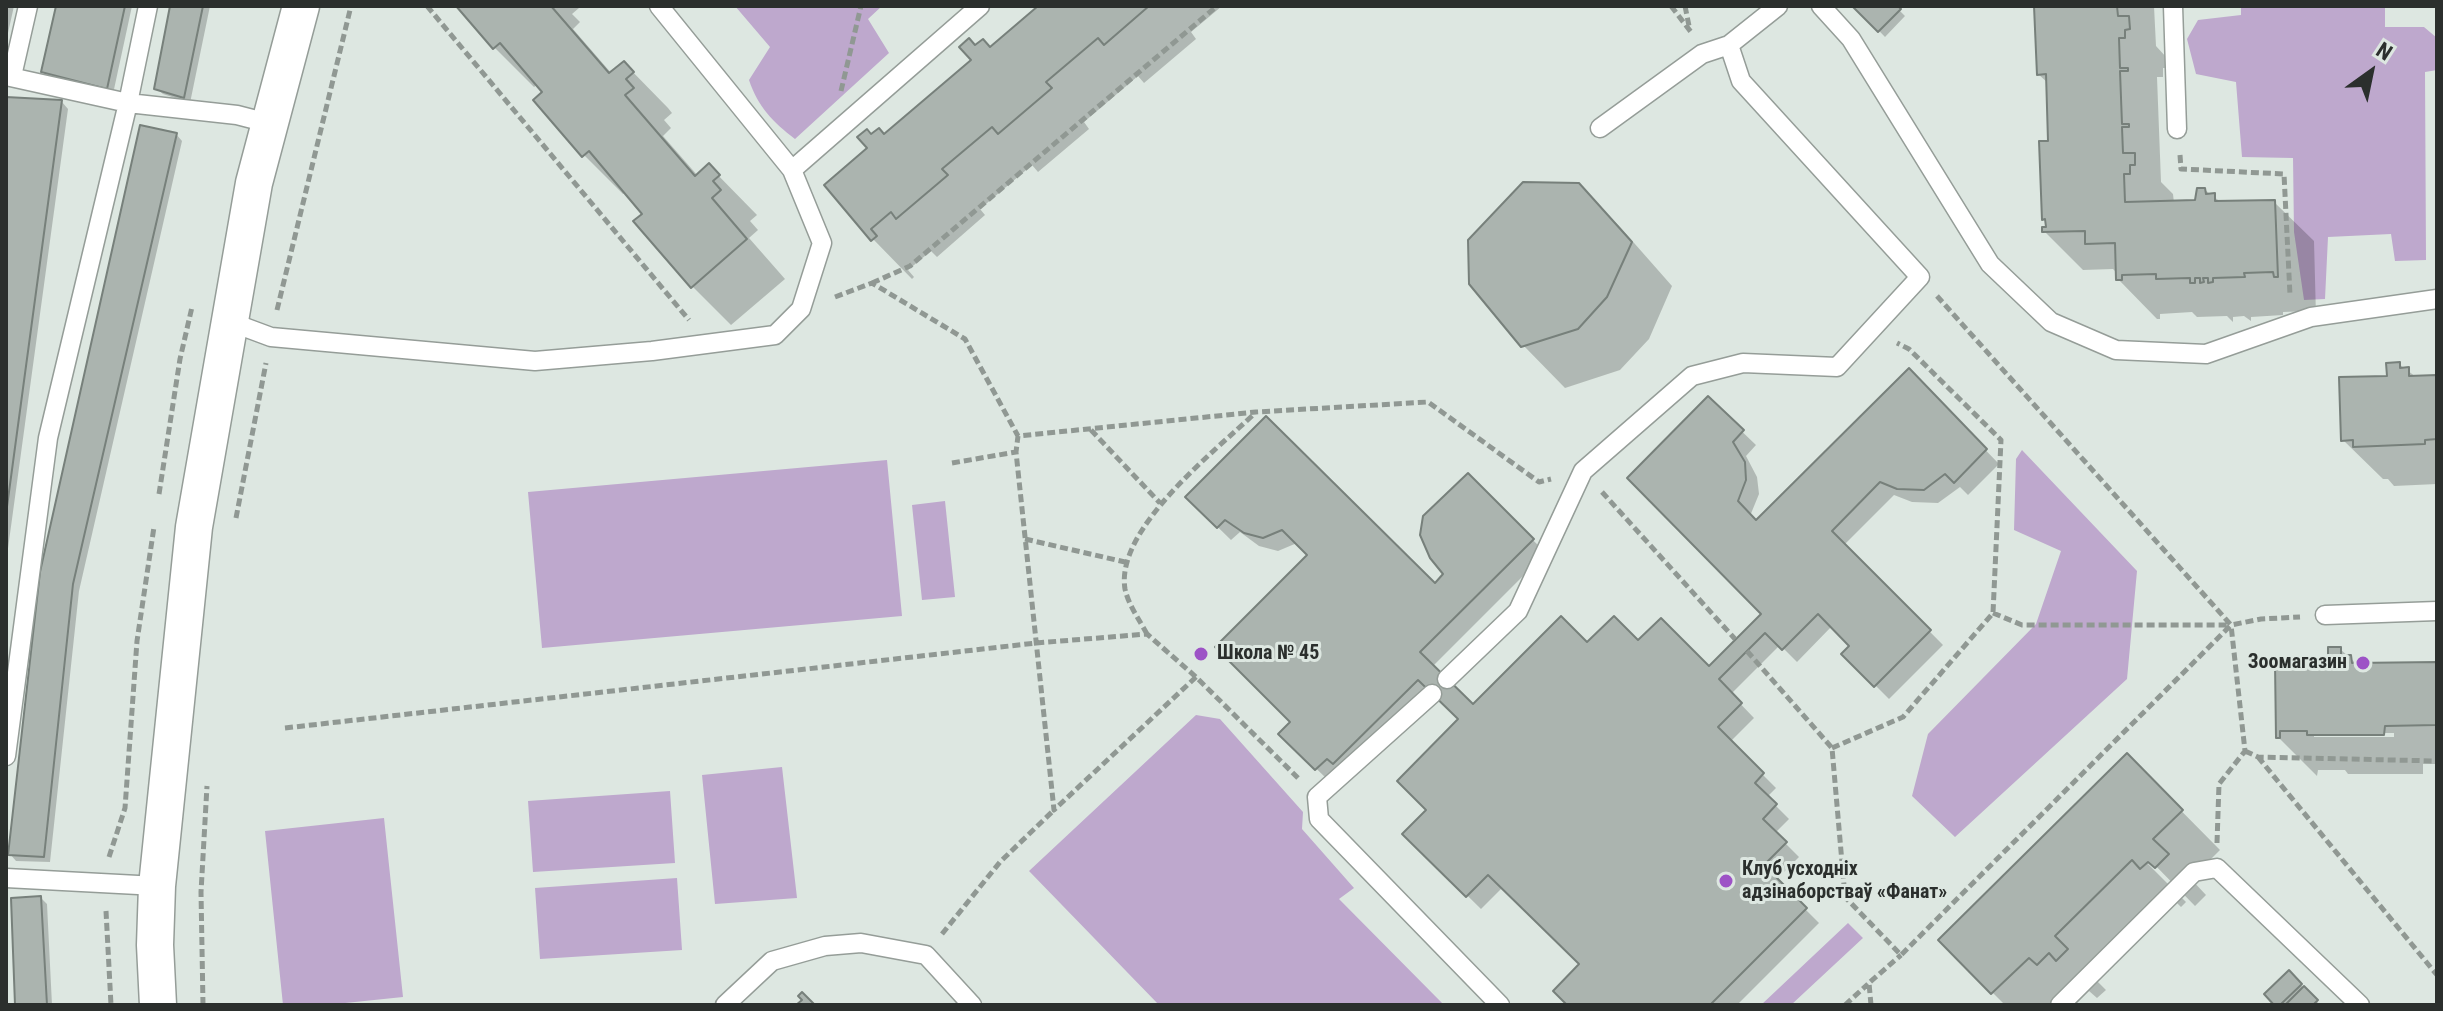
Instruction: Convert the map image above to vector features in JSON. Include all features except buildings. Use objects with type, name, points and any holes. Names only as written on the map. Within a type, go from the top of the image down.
[{"type":"street","points":[[158,1005],[155,945],[157,886],[194,527],[254,183],[301,6]]},
{"type":"lane","points":[[28,6],[9,76],[128,103],[237,115],[268,123]]},
{"type":"lane","points":[[6,756],[48,438],[148,6]]},
{"type":"lane","points":[[228,321],[271,337],[535,361],[652,351],[775,335],[801,309],[822,243],[792,170],[659,6]]},
{"type":"lane","points":[[792,170],[980,6]]},
{"type":"lane","points":[[1600,128],[1702,54],[1729,45],[1778,6]]},
{"type":"lane","points":[[1821,6],[1851,39],[1990,264],[2051,322],[2116,350],[2206,354],[2311,317],[2437,299]]},
{"type":"lane","points":[[2173,6],[2177,129]]},
{"type":"lane","points":[[1447,679],[1518,611],[1583,471],[1692,376],[1743,363],[1837,367],[1920,277],[1741,81],[1729,45]]},
{"type":"lane","points":[[2325,615],[2437,611]]},
{"type":"lane","points":[[1432,694],[1317,797],[1319,819],[1500,1005]]},
{"type":"lane","points":[[2060,1005],[2194,872],[2217,868],[2360,1005]]},
{"type":"lane","points":[[6,878],[157,886]]},
{"type":"lane","points":[[725,1005],[772,961],[825,946],[861,943],[926,955],[972,1005]]},
{"type":"path","points":[[235,522],[271,337],[351,6]]},
{"type":"path","points":[[427,6],[697,330]]},
{"type":"path","points":[[841,92],[861,6]]},
{"type":"path","points":[[801,309],[910,266],[1217,6]]},
{"type":"path","points":[[1685,6],[1689,27]]},
{"type":"path","points":[[2177,129],[2181,169],[2284,174],[2291,324]]},
{"type":"path","points":[[1920,277],[2231,625],[2245,751],[2219,784],[2217,868]]},
{"type":"path","points":[[872,283],[965,339],[1018,436],[1016,452],[1054,810]]},
{"type":"path","points":[[1832,748],[1903,717],[1993,613],[2001,440],[1909,349],[1874,330]]},
{"type":"path","points":[[1018,436],[1256,412],[1428,402],[1539,482],[1583,471],[1735,639]]},
{"type":"path","points":[[1256,412],[1160,503],[1125,562],[1125,591],[1147,634],[1196,677],[1317,797]]},
{"type":"path","points":[[1090,429],[1160,503]]},
{"type":"path","points":[[952,463],[1016,452]]},
{"type":"path","points":[[1025,539],[1125,562]]},
{"type":"path","points":[[1993,613],[2022,625],[2231,625],[2261,619],[2325,615]]},
{"type":"path","points":[[1845,1005],[1901,955],[2231,625]]},
{"type":"path","points":[[285,728],[1036,643],[1147,634]]},
{"type":"path","points":[[1747,651],[1832,748],[1845,897],[1901,955]]},
{"type":"path","points":[[926,955],[1000,862],[1196,677]]},
{"type":"path","points":[[2245,751],[2258,757],[2437,761]]},
{"type":"path","points":[[2258,757],[2437,975]]},
{"type":"path","points":[[203,1005],[201,892],[207,784]]},
{"type":"path","points":[[106,881],[106,942],[111,1005]]},
{"type":"path","points":[[1869,983],[1871,1005]]},
{"type":"shaded area","points":[[735,6],[882,6],[868,19],[889,53],[795,139],[767,113],[753,90],[749,80],[770,47]]},
{"type":"shaded area","points":[[2241,6],[2385,6],[2385,27],[2424,27],[2437,38],[2437,70],[2425,72],[2426,260],[2395,261],[2391,234],[2328,237],[2325,299],[2304,300],[2294,232],[2293,158],[2242,157],[2236,82],[2196,74],[2187,39],[2198,20],[2241,15]]},
{"type":"shaded area","points":[[2022,450],[2137,571],[2127,679],[1955,837],[1912,796],[1928,734],[2036,624],[2061,551],[2014,530],[2016,459]]},
{"type":"shaded area","points":[[887,460],[902,616],[542,648],[528,492]]},
{"type":"shaded area","points":[[945,501],[955,597],[922,600],[912,505]]},
{"type":"shaded area","points":[[1196,715],[1220,719],[1303,812],[1302,829],[1354,888],[1339,899],[1444,1005],[1159,1005],[1029,871]]},
{"type":"shaded area","points":[[782,767],[797,898],[715,904],[702,775]]},
{"type":"shaded area","points":[[670,791],[675,863],[533,872],[528,801]]},
{"type":"shaded area","points":[[384,818],[403,997],[326,1005],[283,1005],[265,831]]},
{"type":"shaded area","points":[[677,878],[682,950],[540,959],[535,888]]},
{"type":"shaded area","points":[[1848,923],[1863,938],[1791,1005],[1761,1005]]},
{"type":"place","name":"Школа № 45","points":[[1201,654]]},
{"type":"place","name":"Зоомагазин","points":[[2363,663]]},
{"type":"place","name":"Клуб усходніх адзінаборстваў «Фанат»","points":[[1726,881]]}]
